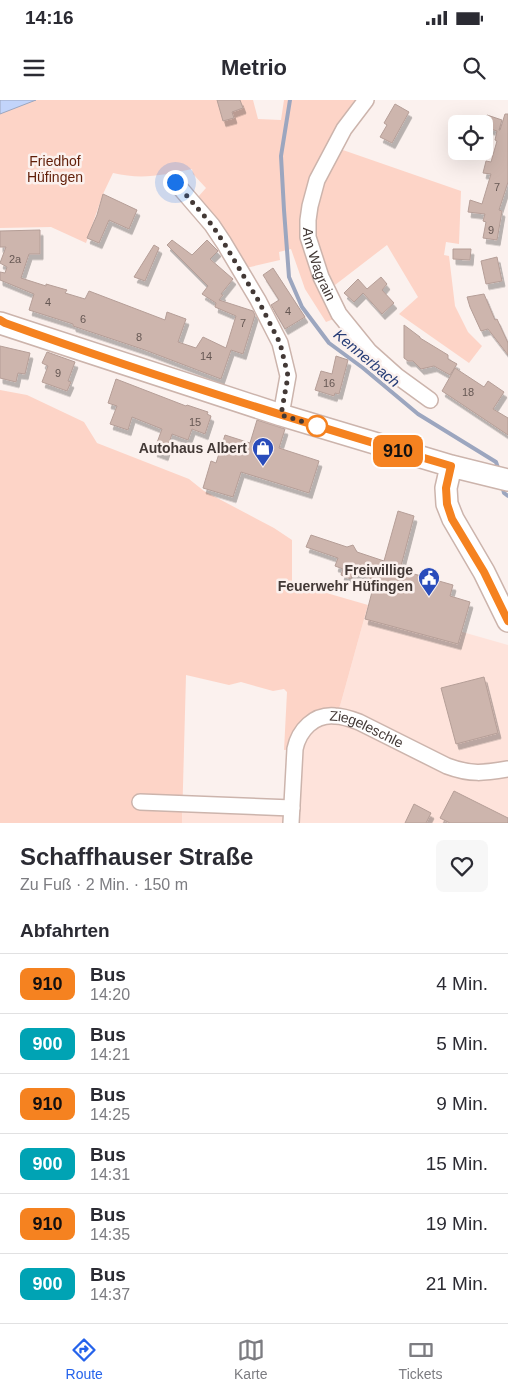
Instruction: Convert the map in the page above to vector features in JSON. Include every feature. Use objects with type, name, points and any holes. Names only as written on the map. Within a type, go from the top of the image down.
[{"type":"main road","points":[[2,322],[281,415],[451,466],[508,480]]},
{"type":"main road","points":[[451,466],[446,488],[447,504],[452,519],[484,572],[508,621]]},
{"type":"street","name":"Am Wagrain","points":[[366,100],[344,128],[317,180],[310,206],[308,237],[321,277],[339,314],[369,351],[397,376],[430,400]]},
{"type":"street","points":[[175,182],[212,225],[224,243],[258,300],[280,343],[288,376],[281,415]]},
{"type":"street","name":"Ziegeleschle","points":[[140,802],[291,816],[297,740],[309,724],[320,718],[333,716],[358,722],[447,766],[462,771],[474,773],[508,769]]},
{"type":"shaded area","points":[[368,605],[508,645],[508,823],[182,823],[183,804],[292,808],[297,740],[340,706]]},
{"type":"green space","name":"Friedhof Hüfingen","points":[[0,100],[253,100],[258,119],[281,120],[284,100],[357,100],[302,219],[336,318],[326,322],[305,289],[291,249],[279,252],[280,260],[246,268],[218,219],[198,197],[206,188],[193,174],[192,169],[162,175],[143,176],[113,173],[103,194],[86,243],[51,227],[0,228]]},
{"type":"green space","points":[[340,149],[461,191],[459,244],[446,242],[444,255],[449,256],[455,306],[468,332],[482,346],[469,363],[399,314],[418,297],[387,245],[335,285],[325,270],[317,240],[314,216],[323,181]]},
{"type":"green space","points":[[0,390],[27,395],[84,422],[97,443],[189,479],[204,491],[274,528],[292,540],[292,583],[368,605],[340,706],[333,715],[320,718],[295,749],[284,750],[287,692],[284,689],[273,691],[241,682],[229,685],[186,675],[182,823],[0,823]]},
{"type":"water","points":[[0,100],[36,100],[0,114]]},
{"type":"building","points":[[217,100],[240,100],[243,108],[232,112],[234,118],[223,121]]},
{"type":"building","points":[[395,104],[409,112],[392,143],[380,137],[387,125],[384,123]]},
{"type":"building","points":[[505,114],[508,114],[508,182],[499,210],[502,211],[497,240],[483,238],[486,222],[483,221],[485,214],[468,212],[470,200],[482,204],[491,174],[483,173],[486,161],[491,162],[493,160],[497,141],[495,140],[497,131],[493,130],[493,117],[502,120],[500,130]]},
{"type":"building","points":[[103,194],[137,210],[129,229],[109,220],[99,243],[87,238],[97,215]]},
{"type":"building","points":[[40,230],[40,254],[29,254],[21,278],[67,290],[65,293],[85,299],[89,291],[165,320],[167,312],[186,319],[178,342],[196,348],[203,337],[226,348],[236,316],[215,307],[216,303],[202,294],[208,286],[167,245],[172,240],[192,255],[207,240],[218,251],[210,259],[233,279],[221,294],[223,295],[219,300],[253,311],[255,315],[243,354],[231,350],[221,379],[145,350],[73,326],[73,324],[29,310],[34,294],[0,280],[0,272],[5,273],[7,267],[0,263],[6,247],[0,247],[0,231]]},
{"type":"building","points":[[154,245],[159,248],[145,281],[134,277]]},
{"type":"building","points":[[453,249],[471,249],[470,260],[453,259]]},
{"type":"building","points":[[497,257],[502,281],[486,284],[481,261]]},
{"type":"building","points":[[273,268],[305,317],[285,329],[271,305],[279,300],[263,275]]},
{"type":"building","points":[[381,277],[387,284],[382,290],[394,303],[382,314],[363,293],[354,302],[344,293],[358,279],[367,289]]},
{"type":"building","points":[[484,294],[495,320],[497,319],[508,343],[508,355],[488,329],[481,331],[470,307],[467,297]]},
{"type":"building","points":[[404,325],[420,338],[448,355],[448,359],[457,364],[450,375],[434,366],[421,369],[413,361],[408,361],[404,358]]},
{"type":"building","points":[[0,346],[30,353],[25,374],[18,373],[16,382],[0,378]]},
{"type":"building","points":[[47,352],[75,362],[68,381],[71,382],[67,391],[42,382],[48,366],[42,363]]},
{"type":"building","points":[[336,356],[348,360],[339,394],[335,393],[334,396],[315,390],[321,371],[332,374]]},
{"type":"building","points":[[455,368],[484,387],[488,381],[504,392],[493,409],[508,418],[508,435],[442,391]]},
{"type":"building","points":[[116,379],[186,406],[208,412],[207,414],[211,416],[205,434],[192,429],[188,440],[172,434],[165,455],[154,451],[162,429],[132,417],[128,430],[110,424],[117,406],[108,403]]},
{"type":"building","name":"Autohaus Albert","points":[[257,420],[285,429],[279,448],[319,461],[309,493],[241,472],[233,497],[203,488],[211,461],[216,463],[225,435],[250,443]]},
{"type":"building","points":[[398,511],[414,516],[400,570],[453,585],[450,596],[470,602],[458,644],[365,619],[375,580],[353,572],[351,579],[341,575],[343,569],[335,566],[338,558],[306,547],[311,535],[347,547],[353,545],[357,552],[384,561]]},
{"type":"building","points":[[484,677],[498,733],[456,744],[441,688]]},
{"type":"building","points":[[454,791],[508,818],[508,823],[450,823],[440,818]]},
{"type":"building","points":[[414,804],[431,813],[426,823],[405,823]]},
{"type":"waterway","name":"Kennerbach","points":[[290,100],[281,156],[284,210],[289,277],[302,307],[329,343],[363,368],[418,414],[496,462],[499,471]]},
{"type":"waterway","name":"Kennerbach","points":[[502,486],[504,493],[508,496]]},
{"type":"bus line","name":"910","points":[[0,320],[44,337],[199,389],[451,466],[446,488],[447,504],[452,519],[484,572],[508,621]]},
{"type":"place","name":"Autohaus Albert","points":[[263,467]]},
{"type":"place","name":"Freiwillige Feuerwehr Hüfingen","points":[[429,597]]},
{"type":"route","points":[[175,182],[212,225],[224,243],[258,300],[280,343],[288,376],[281,415],[317,426]]}]
